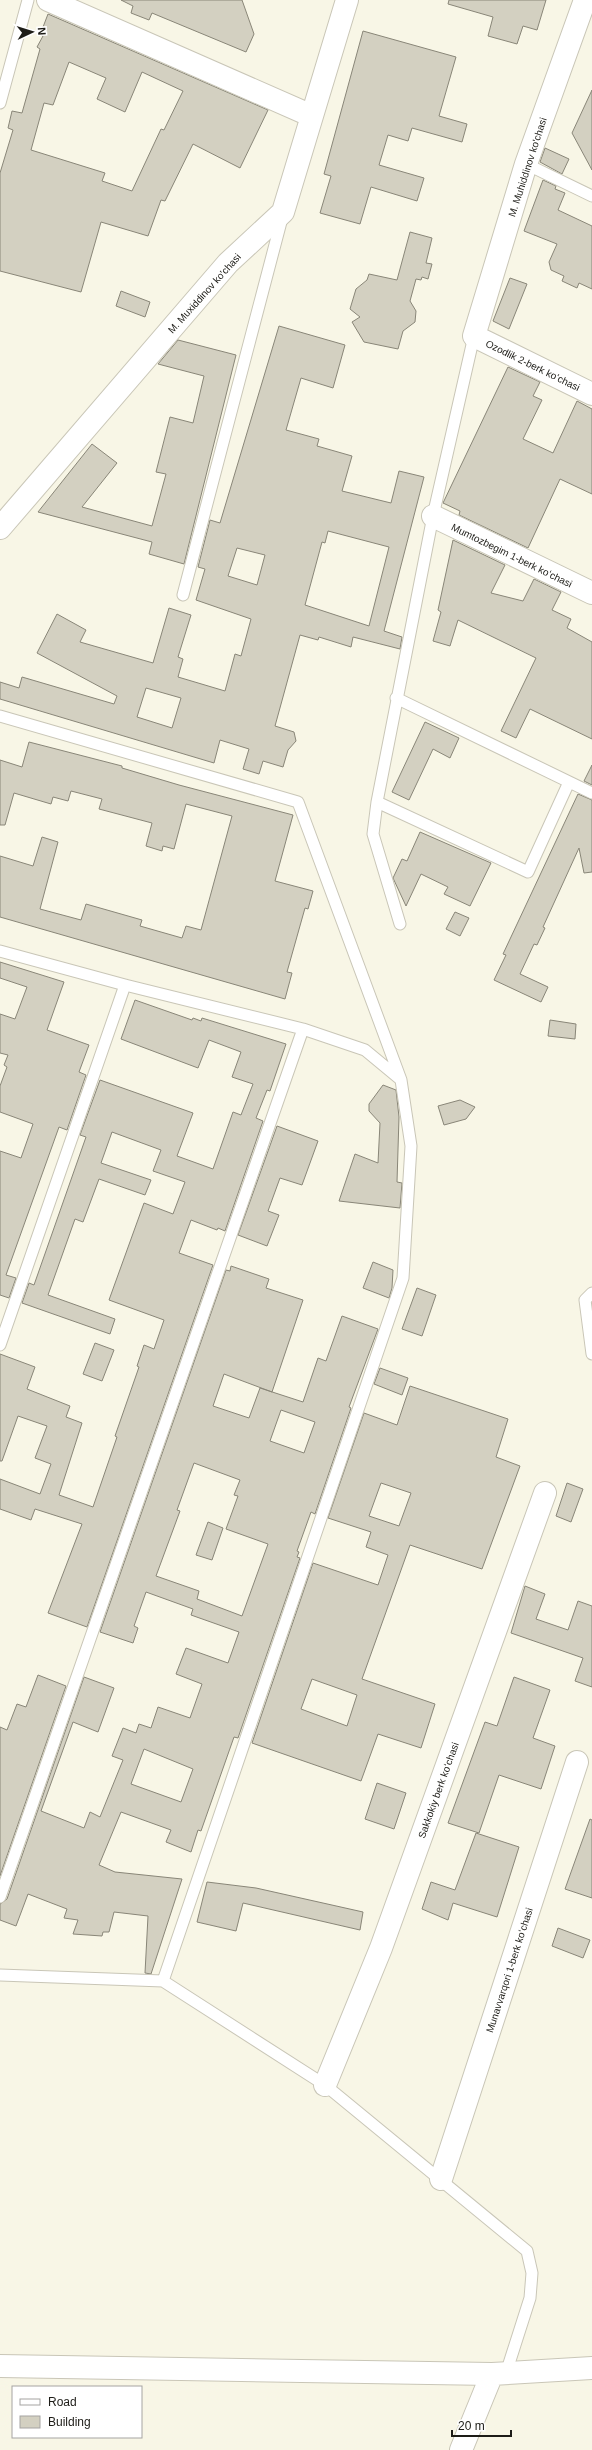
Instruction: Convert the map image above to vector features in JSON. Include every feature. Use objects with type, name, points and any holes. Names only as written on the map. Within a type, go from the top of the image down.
[{"type":"street","points":[[48,0],[312,116]]},
{"type":"street","points":[[284,212],[347,0]]},
{"type":"street","name":"M. Muhiddinov ko'chasi","points":[[474,336],[526,164],[585,14]]},
{"type":"street","name":"M. Muxiddinov ko'chasi","points":[[0,528],[228,263],[284,212]]},
{"type":"street","name":"Ozodlik 2-berk koʻchasi","points":[[474,336],[592,394]]},
{"type":"street","name":"Mumtozbegim 1-berk koʻchasi","points":[[433,516],[592,593]]},
{"type":"street","name":"Sakkokiy berk koʻchasi","points":[[325,2085],[381,1948],[545,1493]]},
{"type":"street","name":"Munavvarqori 1-berk koʻchasi","points":[[441,2179],[577,1762]]},
{"type":"street","points":[[0,2366],[499,2374],[592,2368]]},
{"type":"street","points":[[460,2450],[499,2374]]},
{"type":"lane","points":[[0,103],[28,0]]},
{"type":"lane","points":[[526,164],[592,196]]},
{"type":"lane","points":[[182,595],[284,212]]},
{"type":"lane","points":[[400,924],[373,834],[377,802],[396,698],[433,516],[474,336]]},
{"type":"lane","points":[[396,698],[592,793]]},
{"type":"lane","points":[[0,716],[298,802],[401,1080],[412,1146],[403,1278],[162,1981]]},
{"type":"lane","points":[[377,802],[528,872],[569,782]]},
{"type":"lane","points":[[0,951],[125,985],[303,1029],[365,1050],[401,1080]]},
{"type":"lane","points":[[0,1345],[125,985]]},
{"type":"lane","points":[[0,1897],[303,1029]]},
{"type":"lane","points":[[592,1293],[585,1300],[592,1354]]},
{"type":"lane","points":[[0,1975],[162,1981],[325,2085],[527,2251],[532,2274],[530,2298],[499,2374]]},
{"type":"building","points":[[121,0],[242,0],[254,34],[246,52],[152,13],[149,20],[131,13],[133,6]]},
{"type":"building","points":[[449,0],[546,0],[537,30],[523,26],[517,44],[488,36],[493,17],[448,4]]},
{"type":"building","points":[[48,14],[268,110],[240,168],[193,144],[165,201],[161,200],[148,236],[101,222],[81,292],[0,271],[0,173],[13,130],[8,128],[12,111],[22,113],[40,49],[37,47],[43,36],[40,35]],"holes":[[[69,62],[106,78],[97,99],[125,112],[142,72],[183,91],[164,130],[161,129],[132,191],[102,181],[105,173],[31,150],[44,103],[53,105]]]},
{"type":"building","points":[[363,31],[456,57],[439,116],[467,124],[462,142],[412,128],[408,141],[388,135],[379,165],[424,178],[417,201],[371,187],[360,224],[320,213],[331,176],[324,174]]},
{"type":"building","points":[[592,90],[592,170],[572,133]]},
{"type":"building","points":[[545,148],[569,159],[562,174],[540,162]]},
{"type":"building","points":[[543,180],[556,186],[555,189],[565,193],[558,210],[592,226],[592,289],[579,283],[577,288],[562,281],[564,276],[551,270],[549,262],[557,244],[524,231]]},
{"type":"building","points":[[410,232],[432,238],[426,263],[432,264],[428,279],[422,277],[421,280],[416,279],[410,301],[416,311],[415,322],[403,331],[398,349],[364,342],[352,322],[360,317],[350,309],[356,289],[367,280],[369,274],[397,280]]},
{"type":"building","points":[[510,278],[527,284],[509,329],[493,321]]},
{"type":"building","points":[[121,291],[150,302],[145,317],[116,306]]},
{"type":"building","points":[[279,326],[345,345],[333,388],[301,378],[286,430],[319,439],[317,446],[352,456],[342,491],[391,503],[399,471],[424,477],[384,631],[402,637],[400,649],[353,637],[351,647],[319,637],[318,640],[300,635],[275,726],[294,732],[296,741],[288,750],[283,767],[263,761],[259,774],[243,769],[249,749],[220,740],[214,763],[0,699],[0,682],[19,688],[22,677],[114,704],[117,696],[37,653],[57,614],[86,630],[80,642],[153,663],[169,608],[191,615],[178,657],[183,659],[178,677],[225,691],[235,654],[241,656],[251,619],[196,600],[205,569],[198,567],[210,520],[220,523]],"holes":[[[328,531],[389,547],[369,626],[305,605],[322,542],[325,543]],[[237,548],[265,555],[257,585],[228,576]],[[146,688],[181,698],[172,728],[137,717]]]},
{"type":"building","points":[[178,340],[236,355],[184,564],[149,554],[152,542],[38,512],[92,444],[117,463],[82,507],[152,526],[166,474],[156,472],[170,417],[193,423],[204,376],[158,364]]},
{"type":"building","points":[[508,367],[540,382],[533,396],[542,400],[523,439],[553,453],[577,401],[592,409],[592,494],[560,479],[528,548],[459,515],[460,511],[443,503]]},
{"type":"building","points":[[453,540],[505,565],[491,593],[523,601],[534,579],[561,592],[552,610],[571,619],[567,628],[592,642],[592,739],[530,709],[516,738],[501,731],[536,658],[458,620],[450,646],[433,641],[441,612],[438,610]]},
{"type":"building","points":[[425,722],[459,738],[450,758],[433,749],[409,800],[392,792]]},
{"type":"building","points":[[29,742],[122,766],[122,768],[179,785],[293,815],[275,881],[313,891],[308,909],[305,908],[287,972],[292,973],[285,999],[0,917],[0,856],[33,866],[42,837],[58,842],[40,909],[81,920],[86,904],[142,920],[140,926],[182,938],[186,926],[201,930],[232,816],[186,804],[174,849],[163,846],[162,851],[146,846],[152,823],[99,809],[102,799],[71,791],[68,801],[53,797],[51,804],[14,793],[5,825],[0,825],[0,760],[22,767]]},
{"type":"building","points":[[592,765],[592,785],[584,781]]},
{"type":"building","points":[[578,794],[592,800],[592,872],[584,873],[579,848],[543,927],[545,928],[537,945],[534,944],[520,974],[548,987],[541,1002],[494,980],[506,955],[503,954]]},
{"type":"building","points":[[420,832],[491,863],[470,906],[444,894],[448,887],[421,874],[406,906],[393,878],[402,859],[407,861]]},
{"type":"building","points":[[455,912],[469,918],[460,936],[446,929]]},
{"type":"building","points":[[0,962],[64,982],[47,1030],[89,1045],[79,1072],[86,1075],[67,1130],[59,1127],[6,1275],[16,1278],[9,1298],[0,1295],[0,1151],[21,1158],[33,1124],[0,1112],[0,1086],[7,1067],[4,1065],[8,1055],[0,1053],[0,1014],[15,1019],[27,987],[0,978]]},
{"type":"building","points":[[135,1000],[192,1020],[193,1018],[201,1021],[202,1018],[286,1044],[270,1091],[267,1090],[256,1118],[263,1121],[225,1231],[218,1228],[217,1230],[191,1220],[179,1253],[213,1265],[87,1627],[48,1613],[82,1524],[35,1509],[31,1520],[0,1509],[0,1479],[40,1494],[51,1464],[35,1458],[47,1426],[18,1416],[2,1461],[0,1461],[0,1354],[35,1367],[27,1389],[70,1406],[66,1417],[82,1423],[59,1495],[93,1507],[117,1437],[115,1436],[139,1367],[137,1366],[144,1345],[154,1349],[164,1320],[109,1300],[144,1203],[173,1214],[185,1182],[153,1171],[161,1150],[112,1132],[101,1163],[151,1180],[145,1195],[99,1179],[83,1222],[75,1219],[48,1295],[115,1319],[110,1334],[22,1303],[29,1283],[34,1285],[86,1137],[80,1135],[100,1080],[193,1113],[177,1156],[213,1169],[233,1112],[241,1115],[253,1084],[232,1077],[241,1052],[209,1040],[198,1068],[121,1039]]},
{"type":"building","points":[[550,1020],[576,1024],[575,1039],[548,1036]]},
{"type":"building","points":[[383,1085],[396,1090],[399,1117],[397,1182],[402,1183],[400,1208],[339,1201],[355,1154],[378,1163],[380,1123],[369,1111],[369,1104]]},
{"type":"building","points":[[460,1100],[475,1107],[466,1119],[444,1125],[438,1106]]},
{"type":"building","points":[[277,1126],[318,1141],[302,1185],[280,1178],[268,1211],[279,1215],[267,1246],[238,1235]]},
{"type":"building","points":[[373,1262],[393,1270],[392,1288],[389,1298],[363,1288]]},
{"type":"building","points":[[231,1266],[269,1279],[266,1288],[303,1300],[272,1392],[303,1402],[318,1358],[326,1361],[342,1316],[378,1329],[349,1407],[351,1408],[315,1514],[311,1512],[297,1551],[299,1552],[297,1557],[300,1558],[238,1738],[234,1737],[201,1831],[198,1830],[191,1852],[166,1842],[171,1830],[121,1812],[99,1865],[115,1872],[182,1879],[151,1974],[145,1973],[148,1916],[114,1912],[109,1932],[103,1932],[102,1936],[73,1934],[78,1920],[64,1918],[67,1909],[28,1894],[16,1926],[0,1920],[0,1904],[7,1899],[84,1677],[114,1688],[98,1732],[73,1722],[41,1811],[84,1828],[90,1812],[100,1817],[123,1760],[112,1756],[123,1728],[136,1733],[139,1724],[151,1728],[158,1707],[190,1718],[202,1684],[176,1674],[186,1648],[228,1663],[239,1632],[191,1615],[193,1609],[146,1592],[134,1626],[138,1628],[133,1643],[100,1632],[226,1270],[230,1271]],"holes":[[[224,1374],[270,1391],[260,1388],[249,1418],[213,1406]],[[281,1410],[315,1422],[304,1453],[270,1441]],[[194,1463],[240,1480],[234,1495],[238,1496],[226,1529],[268,1544],[242,1616],[197,1599],[199,1591],[156,1576],[180,1511],[177,1510]],[[144,1749],[193,1769],[181,1802],[131,1784]]]},
{"type":"building","points":[[417,1288],[436,1295],[422,1336],[402,1329]]},
{"type":"building","points":[[95,1343],[114,1350],[102,1381],[83,1374]]},
{"type":"building","points":[[380,1368],[408,1378],[402,1395],[374,1384]]},
{"type":"building","points":[[410,1386],[508,1419],[496,1457],[520,1466],[482,1569],[410,1545],[362,1679],[435,1704],[421,1748],[378,1734],[361,1781],[252,1743],[313,1563],[378,1585],[388,1555],[366,1547],[371,1532],[328,1518],[364,1413],[397,1425]],"holes":[[[381,1483],[411,1493],[399,1526],[369,1516]],[[312,1679],[357,1695],[347,1726],[301,1709]]]},
{"type":"building","points":[[567,1483],[583,1489],[571,1522],[556,1516]]},
{"type":"building","points":[[208,1522],[223,1528],[212,1560],[196,1555]]},
{"type":"building","points":[[525,1586],[545,1594],[536,1619],[568,1630],[578,1601],[592,1606],[592,1687],[575,1681],[583,1658],[511,1633]]},
{"type":"building","points":[[38,1675],[66,1686],[0,1876],[0,1727],[7,1730],[17,1704],[26,1707]]},
{"type":"building","points":[[514,1677],[550,1690],[533,1738],[555,1746],[541,1789],[499,1775],[479,1833],[448,1823],[485,1722],[497,1726]]},
{"type":"building","points":[[377,1783],[406,1793],[394,1829],[365,1819]]},
{"type":"building","points":[[590,1819],[592,1820],[592,1898],[565,1889]]},
{"type":"building","points":[[476,1833],[519,1847],[497,1917],[453,1903],[448,1920],[422,1909],[431,1882],[455,1890]]},
{"type":"building","points":[[207,1882],[256,1888],[363,1912],[360,1930],[243,1903],[236,1931],[197,1922]]},
{"type":"building","points":[[558,1928],[590,1940],[583,1958],[552,1946]]}]
